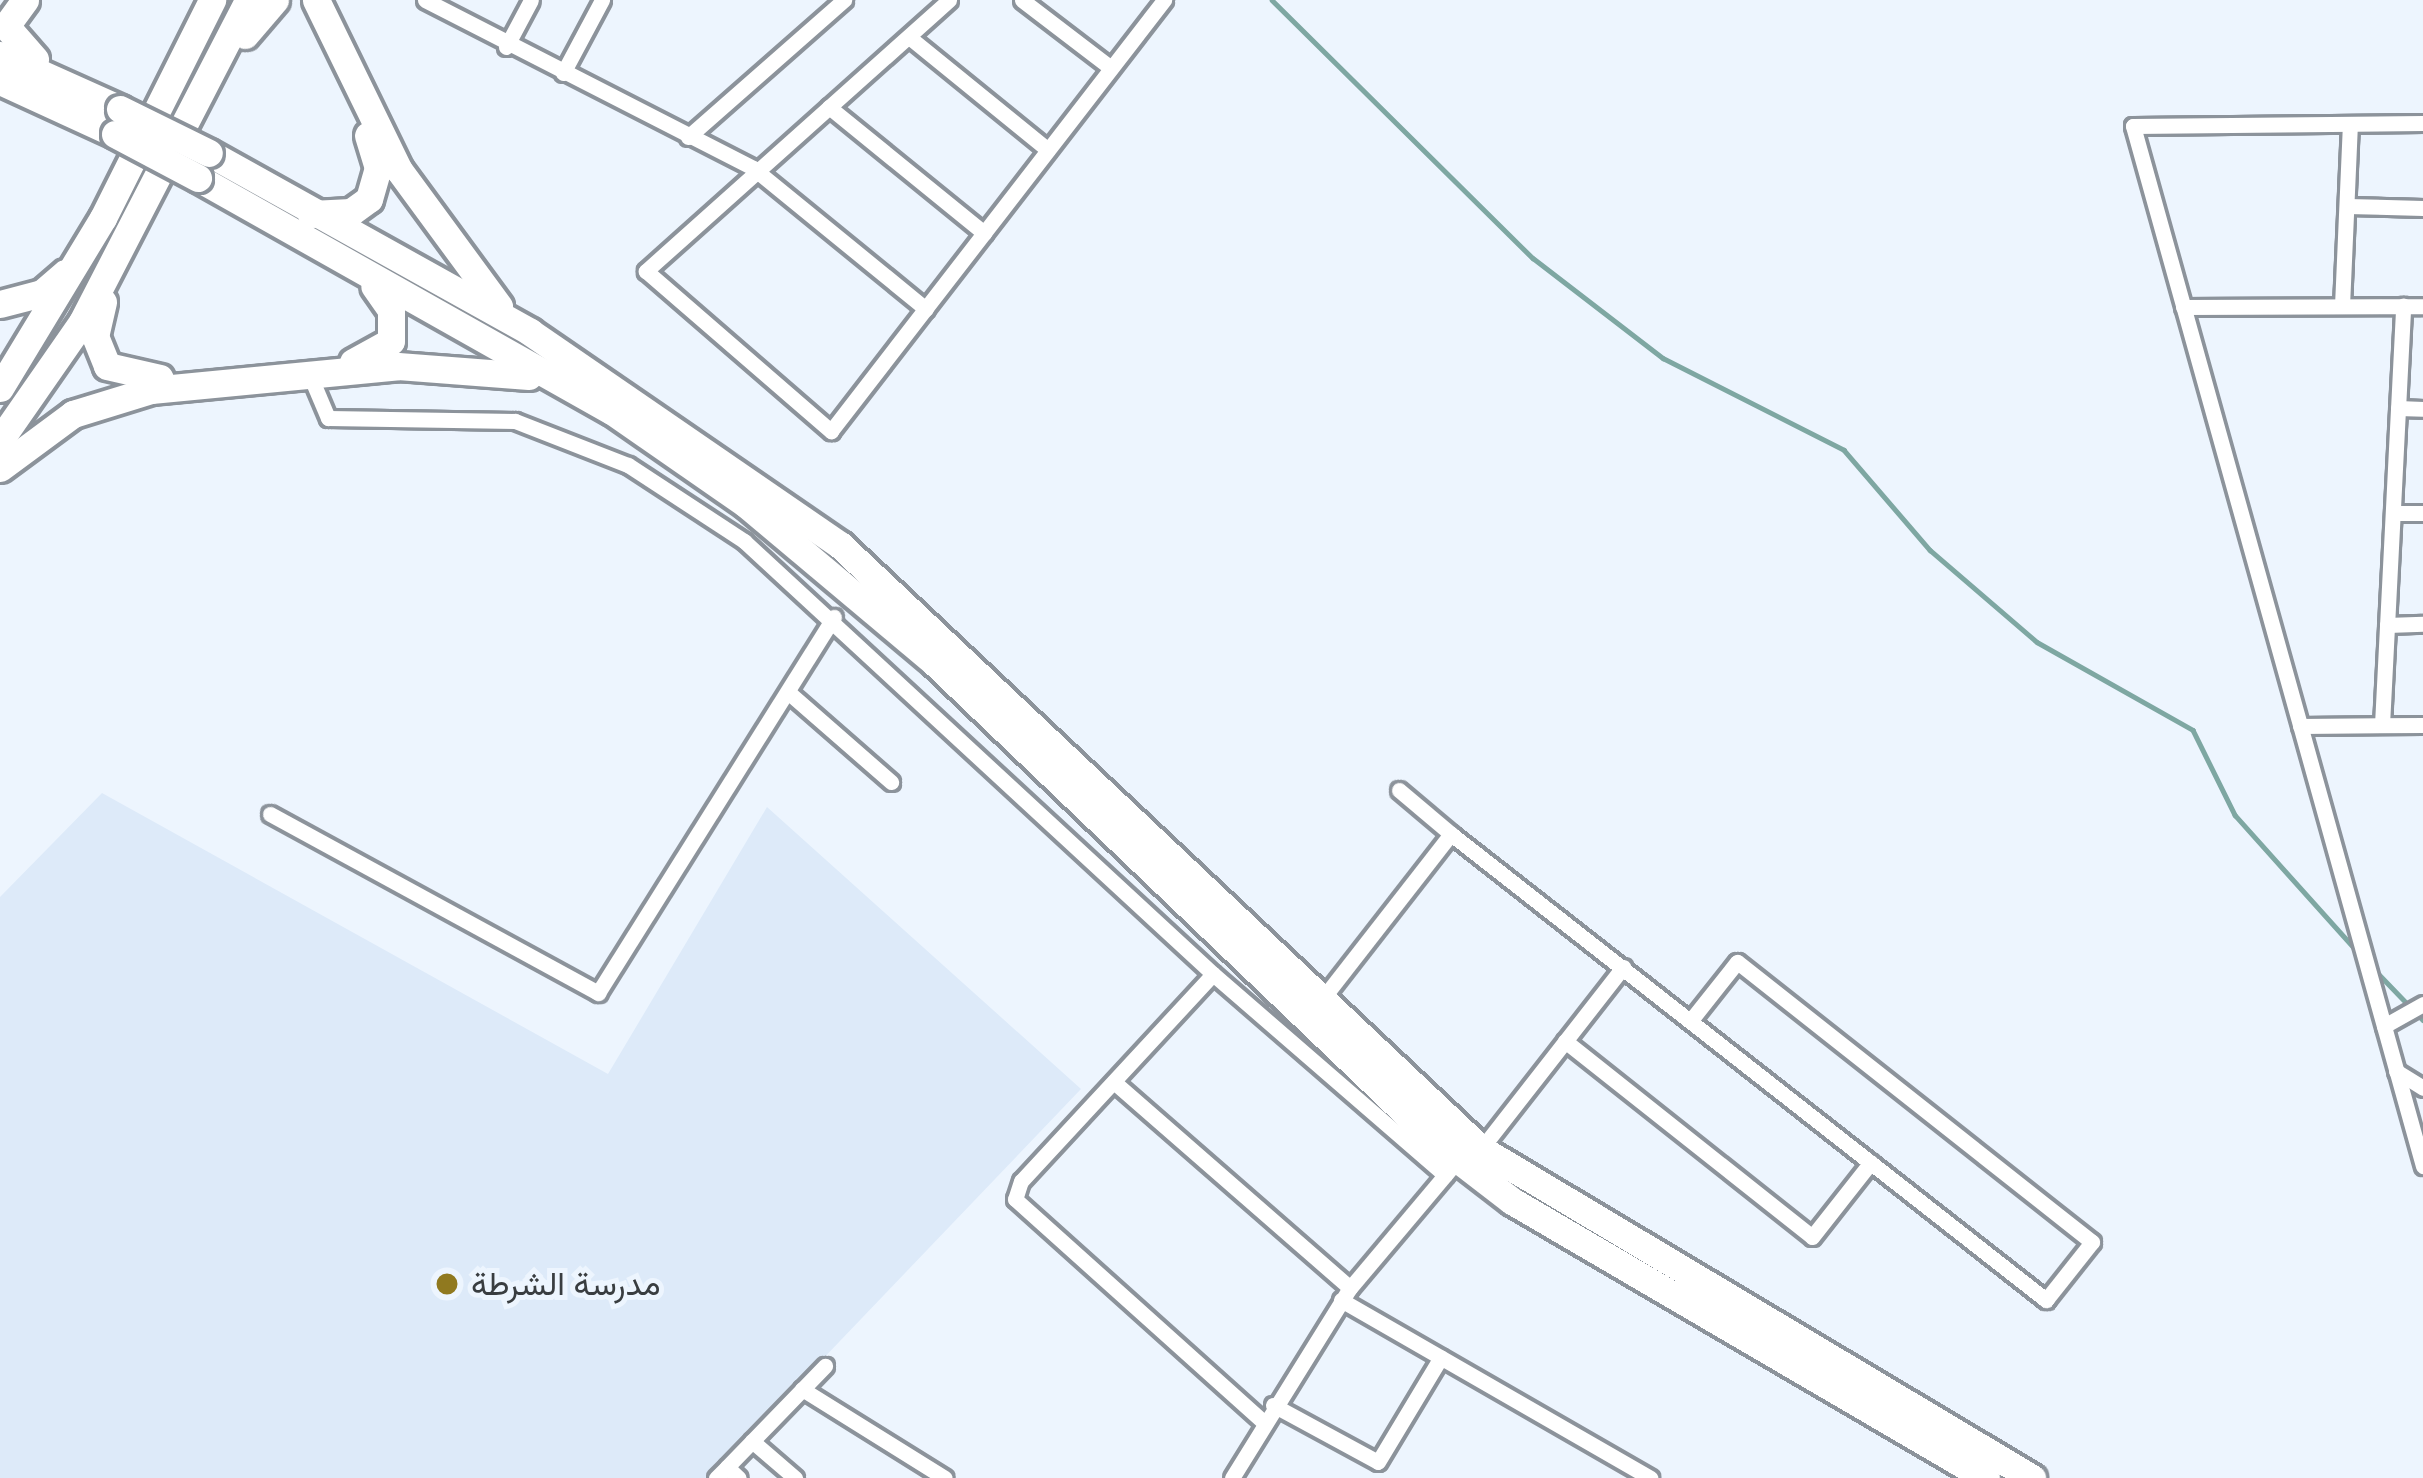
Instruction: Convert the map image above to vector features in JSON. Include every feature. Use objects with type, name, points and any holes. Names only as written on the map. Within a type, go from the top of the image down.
[{"type":"highway","points":[[25,0],[10,14],[9,37],[117,121]]},
{"type":"highway","points":[[166,90],[190,0]]},
{"type":"highway","points":[[0,388],[81,257],[212,0]]},
{"type":"highway","points":[[0,440],[82,322],[248,0]]},
{"type":"highway","points":[[190,112],[275,0]]},
{"type":"highway","points":[[296,0],[378,168],[361,207],[309,214]]},
{"type":"highway","points":[[316,0],[436,230],[481,290],[530,332],[840,545],[1318,1004],[1461,1161],[2032,1478]]},
{"type":"highway","points":[[0,55],[79,88]]},
{"type":"highway","points":[[0,81],[117,121],[309,214],[530,332]]},
{"type":"highway","points":[[203,166],[372,283],[573,389],[830,569],[1348,1068],[1512,1201],[1986,1478]]},
{"type":"highway","points":[[126,236],[95,336],[107,367],[129,376],[376,357],[391,341],[392,318],[372,283]]},
{"type":"highway","points":[[0,304],[42,293],[81,257]]},
{"type":"highway","points":[[0,468],[96,404],[309,373],[437,365],[509,370],[573,389]]},
{"type":"street","points":[[506,46],[530,0]]},
{"type":"street","points":[[563,73],[602,0]]},
{"type":"street","points":[[688,137],[844,0]]},
{"type":"street","points":[[1022,0],[1112,68]]},
{"type":"street","points":[[937,4],[908,37],[753,168],[646,271],[831,431],[1164,0]]},
{"type":"street","points":[[429,1],[506,46],[753,168],[926,308]]},
{"type":"street","points":[[908,37],[1048,150]]},
{"type":"street","points":[[829,107],[984,233]]},
{"type":"street","points":[[2423,123],[2133,126],[2423,1166]]},
{"type":"street","points":[[2342,306],[2350,124]]},
{"type":"street","points":[[2347,206],[2423,208]]},
{"type":"street","points":[[2382,725],[2403,306]]},
{"type":"street","points":[[2183,307],[2423,306]]},
{"type":"street","points":[[309,373],[328,418],[514,422],[628,465],[744,541],[834,617],[1213,974],[1461,1161]]},
{"type":"street","points":[[2398,408],[2423,409]]},
{"type":"street","points":[[2393,514],[2423,513]]},
{"type":"street","points":[[270,814],[598,993],[834,617]]},
{"type":"street","points":[[2387,625],[2423,624]]},
{"type":"street","points":[[788,692],[891,782]]},
{"type":"street","points":[[2300,726],[2423,724]]},
{"type":"street","points":[[1399,790],[2046,1300],[2092,1242],[1736,962],[1691,1020]]},
{"type":"street","points":[[1318,1004],[1451,834]]},
{"type":"street","points":[[1232,1478],[1267,1413],[1345,1294],[1565,1042],[1623,967]]},
{"type":"street","points":[[1213,974],[1021,1181],[1018,1208],[1267,1413],[1378,1462],[1442,1357]]},
{"type":"street","points":[[2384,1026],[2423,1004]]},
{"type":"street","points":[[1565,1042],[1813,1237],[1871,1162]]},
{"type":"street","points":[[2396,1071],[2423,1088]]},
{"type":"street","points":[[1114,1082],[1345,1294],[1442,1357],[1650,1478]]},
{"type":"street","points":[[2404,1098],[2423,1112]]},
{"type":"street","points":[[728,1474],[752,1441],[825,1366]]},
{"type":"street","points":[[802,1389],[945,1478]]},
{"type":"street","points":[[752,1441],[795,1478]]},
{"type":"shaded area","name":"مدرسة الشرطة","points":[[102,793],[608,1074],[767,807],[1081,1089],[709,1478],[0,1478],[0,897]]},
{"type":"waterway","points":[[1272,0],[1533,258],[1663,358],[1844,450],[1930,550],[2037,642],[2193,730],[2235,815],[2357,951]]},
{"type":"waterway","points":[[2373,968],[2423,1020]]},
{"type":"place","name":"مدرسة الشرطة","points":[[447,1284]]}]
